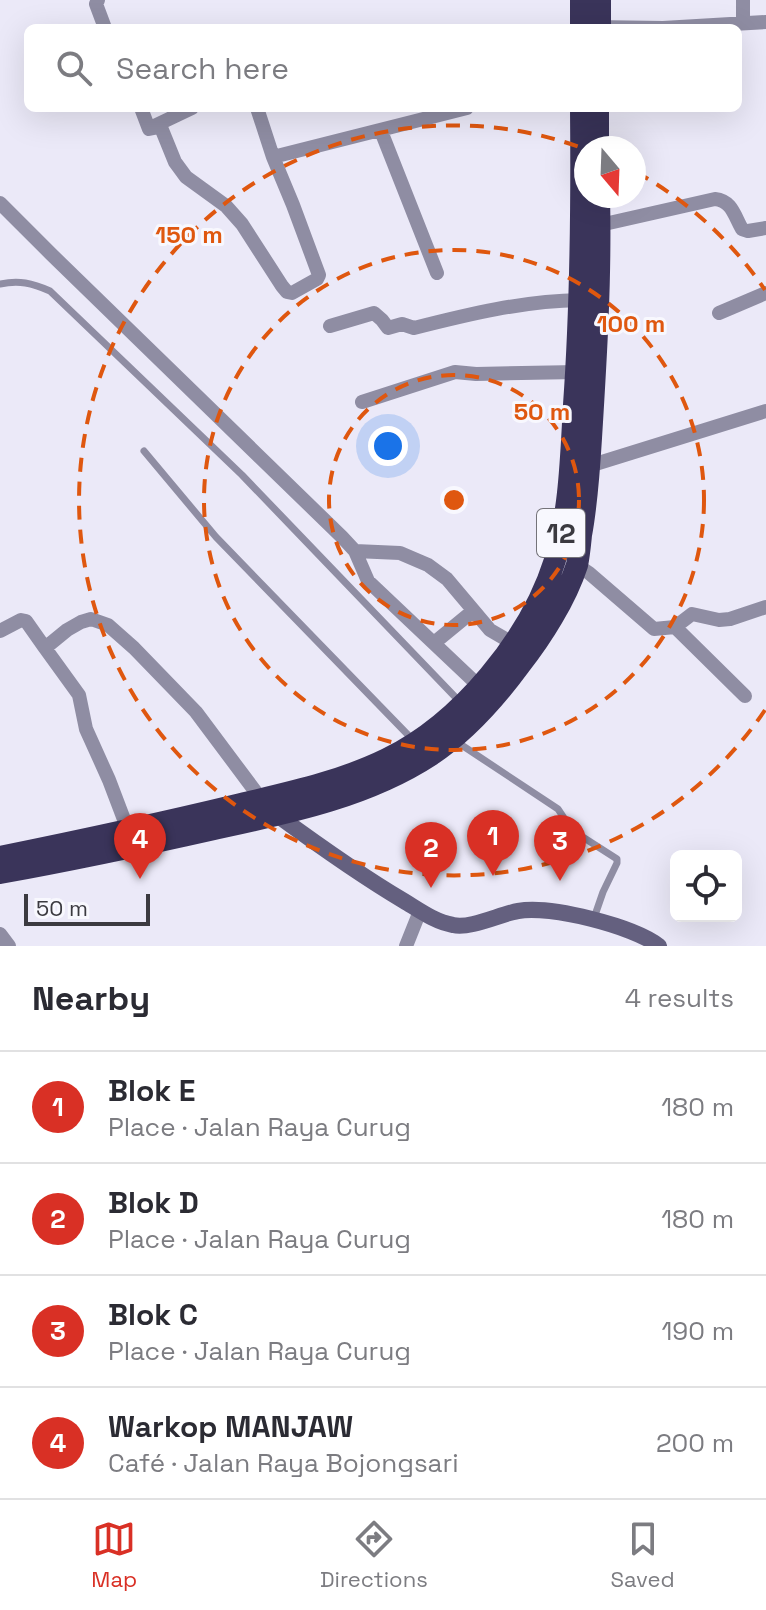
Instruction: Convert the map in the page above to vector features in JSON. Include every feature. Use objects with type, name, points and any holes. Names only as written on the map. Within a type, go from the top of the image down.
[{"type":"highway","points":[[581,0],[581,24]]},
{"type":"highway","points":[[600,0],[600,24]]},
{"type":"highway","name":"12","points":[[423,748],[452,739],[480,687],[526,627],[555,560],[572,450],[577,372],[581,112]]},
{"type":"highway","points":[[598,112],[598,136]]},
{"type":"highway","name":"12","points":[[0,857],[128,830],[365,789],[394,776],[423,748],[439,725],[494,699],[537,643],[577,565],[584,520],[597,354],[599,208]]},
{"type":"highway","name":"12","points":[[0,873],[137,847],[269,807]]},
{"type":"main road","points":[[269,807],[363,875],[447,924],[460,926],[527,910],[552,912],[593,919],[654,945]]},
{"type":"street","points":[[98,0],[96,4],[104,24]]},
{"type":"street","points":[[743,0],[743,23]]},
{"type":"street","points":[[727,24],[766,22]]},
{"type":"street","points":[[143,112],[149,129]]},
{"type":"street","points":[[149,129],[184,112]]},
{"type":"street","points":[[149,129],[159,127],[162,130],[175,162],[186,177],[226,206],[242,224],[282,286],[292,293],[319,275],[258,112]]},
{"type":"street","points":[[273,157],[452,112]]},
{"type":"street","points":[[381,131],[437,273]]},
{"type":"street","points":[[600,225],[715,199],[729,203],[742,229],[766,228]]},
{"type":"street","points":[[0,203],[355,551],[368,581],[480,687]]},
{"type":"street","points":[[719,313],[766,293]]},
{"type":"street","points":[[330,326],[374,313],[388,328],[402,324],[414,328],[518,304],[580,300]]},
{"type":"street","points":[[362,402],[455,372],[577,372]]},
{"type":"street","points":[[589,466],[766,411]]},
{"type":"street","points":[[355,551],[400,553],[428,565],[447,579],[490,630],[514,644]]},
{"type":"street","points":[[577,565],[654,629],[675,627],[692,614],[719,620],[730,619],[766,607]]},
{"type":"street","points":[[434,643],[473,611]]},
{"type":"street","points":[[45,648],[81,622],[91,619],[108,625],[196,712],[269,807]]},
{"type":"street","points":[[0,631],[21,620],[26,621],[79,695],[86,729],[128,830]]},
{"type":"street","points":[[675,627],[745,696]]},
{"type":"street","points":[[406,946],[420,911]]},
{"type":"street","points":[[0,934],[9,946]]},
{"type":"lane","points":[[0,284],[18,280],[50,291],[242,475],[469,710]]},
{"type":"lane","points":[[144,451],[216,537],[381,709],[423,748]]},
{"type":"lane","points":[[452,739],[558,809],[578,834],[617,859],[593,919]]},
{"type":"place","name":"Blok E","points":[[493,876]]},
{"type":"place","name":"Warkop MANJAW","points":[[140,879]]},
{"type":"place","name":"Blok C","points":[[560,881]]},
{"type":"place","name":"Blok D","points":[[431,888]]}]
